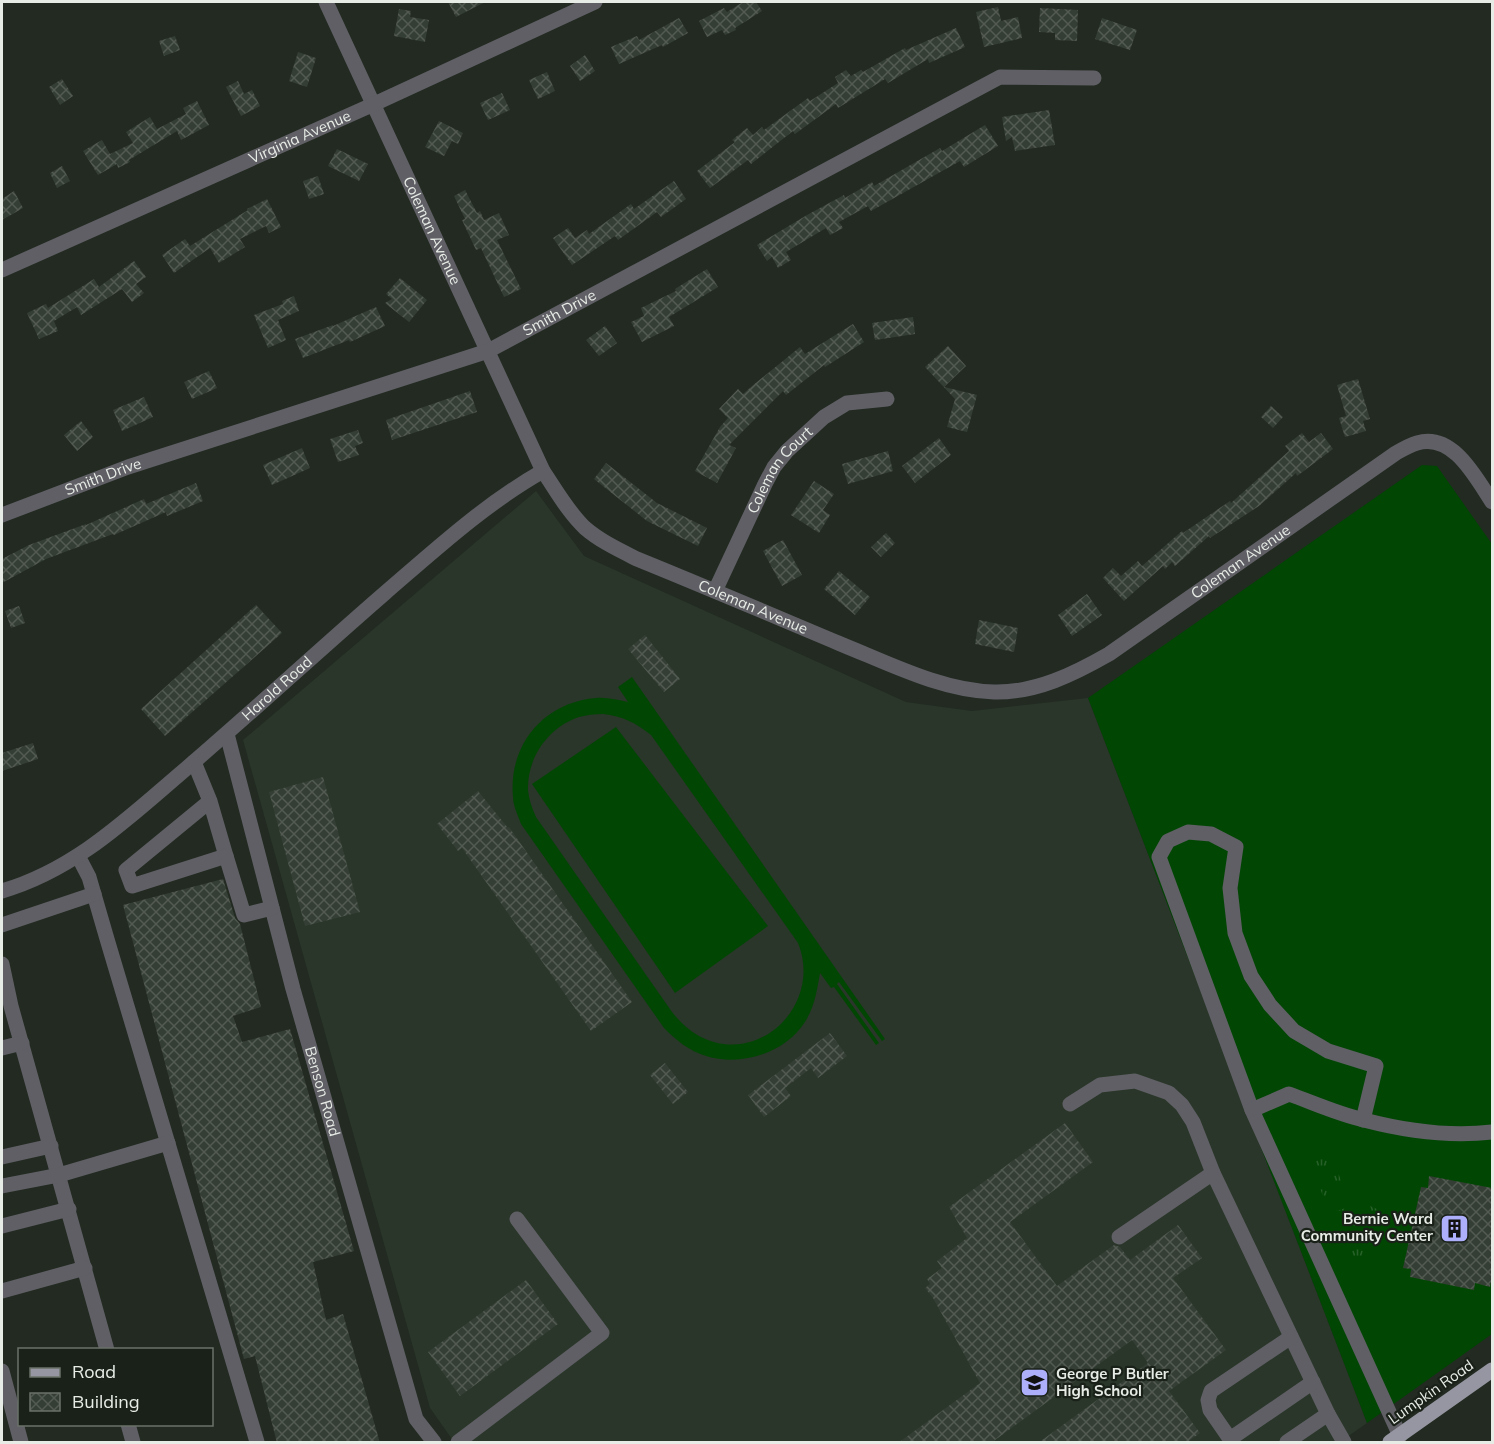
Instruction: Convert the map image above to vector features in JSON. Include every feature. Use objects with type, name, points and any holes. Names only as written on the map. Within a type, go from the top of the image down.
[{"type":"main road","name":"Lumpkin Road","points":[[1395,1439],[1492,1370]]},
{"type":"street","name":"Coleman Avenue","points":[[326,2],[543,471],[584,527],[598,538],[637,559],[942,683],[970,690],[994,692],[1029,688],[1053,681],[1077,672],[1109,654],[1396,453],[1418,442],[1439,442],[1448,446],[1458,455],[1492,502]]},
{"type":"street","name":"Virginia Avenue","points":[[2,270],[372,105],[595,2]]},
{"type":"street","name":"Smith Drive","points":[[2,515],[128,467],[488,351],[1000,77],[1094,78]]},
{"type":"street","name":"Coleman Court","points":[[715,591],[765,484],[774,467],[787,451],[824,417],[847,403],[887,399]]},
{"type":"street","name":"Harold Road","points":[[2,891],[36,878],[94,846],[227,734],[468,522],[506,493],[543,471]]},
{"type":"street","name":"Benson Road","points":[[227,734],[293,989],[416,1419],[434,1443]]},
{"type":"street","points":[[194,762],[210,801],[244,915],[272,908]]},
{"type":"street","points":[[210,801],[126,870],[132,886],[226,856]]},
{"type":"street","points":[[1363,1120],[1376,1066],[1328,1051],[1294,1031],[1270,1005],[1251,976],[1235,933],[1230,888],[1236,846],[1211,834],[1188,832],[1168,841],[1159,857],[1252,1110],[1395,1439]]},
{"type":"street","points":[[78,856],[89,877],[257,1443]]},
{"type":"street","points":[[2,925],[94,894]]},
{"type":"street","points":[[2,964],[21,1043],[106,1348]]},
{"type":"street","points":[[2,1048],[21,1043]]},
{"type":"street","points":[[1070,1104],[1100,1085],[1135,1081],[1169,1093],[1182,1105],[1193,1122],[1214,1173],[1291,1337],[1344,1443]]},
{"type":"street","points":[[1252,1110],[1289,1094],[1363,1120],[1436,1134],[1492,1132]]},
{"type":"street","points":[[2,1186],[59,1175],[168,1143]]},
{"type":"street","points":[[2,1157],[51,1146]]},
{"type":"street","points":[[1119,1237],[1214,1173]]},
{"type":"street","points":[[2,1226],[69,1209]]},
{"type":"street","points":[[458,1443],[602,1333],[517,1219]]},
{"type":"street","points":[[2,1291],[85,1268]]},
{"type":"street","points":[[1291,1337],[1211,1391],[1208,1400],[1210,1410],[1230,1439],[1313,1382]]},
{"type":"street","points":[[2,1371],[21,1443]]},
{"type":"street","points":[[1287,1443],[1328,1414]]},
{"type":"street","points":[[128,1426],[133,1443]]},
{"type":"shaded area","points":[[536,491],[584,556],[906,702],[972,711],[1088,698],[1367,1423],[1340,1442],[454,1442],[430,1408],[243,740]]},
{"type":"green space","points":[[1422,465],[1437,466],[1492,544],[1492,1334],[1367,1423],[1088,698]]},
{"type":"green space","points":[[632,677],[885,1039],[882,1041],[839,982],[837,984],[879,1043],[876,1045],[834,987],[831,988],[820,973],[817,992],[805,1022],[786,1042],[762,1055],[734,1060],[706,1056],[683,1045],[664,1028],[521,824],[513,800],[513,778],[517,760],[523,744],[533,730],[546,717],[577,701],[600,698],[628,702],[618,687]],"holes":[[[603,714],[628,721],[651,735],[798,943],[803,966],[802,988],[793,1008],[780,1024],[763,1037],[743,1044],[722,1044],[699,1036],[681,1022],[536,817],[528,790],[531,766],[542,745],[558,728],[568,722],[579,717]]]},
{"type":"green space","points":[[616,727],[768,926],[675,993],[532,784]]},
{"type":"green space","points":[[1328,1145],[1344,1189],[1342,1195],[1328,1199],[1323,1196],[1308,1157],[1311,1152]]},
{"type":"green space","points":[[1363,1203],[1377,1209],[1386,1233],[1377,1261],[1358,1267],[1344,1258],[1331,1222],[1336,1211]]},
{"type":"building","points":[[448,2],[485,2],[456,17]]},
{"type":"building","points":[[743,2],[756,2],[762,11],[735,28],[736,30],[725,35],[722,30],[707,37],[699,21],[724,8],[727,12]]},
{"type":"building","points":[[998,7],[1001,21],[1018,17],[1022,38],[984,47],[976,12]]},
{"type":"building","points":[[1040,8],[1078,10],[1077,41],[1055,40],[1055,33],[1039,32]]},
{"type":"building","points":[[399,9],[411,11],[410,17],[429,20],[425,42],[394,36]]},
{"type":"building","points":[[679,18],[688,33],[663,47],[662,45],[619,64],[611,47],[637,36],[639,40]]},
{"type":"building","points":[[1102,18],[1137,30],[1130,50],[1095,39]]},
{"type":"building","points":[[956,28],[965,47],[929,63],[928,59],[888,83],[885,79],[838,108],[836,104],[795,134],[793,131],[751,164],[748,160],[710,188],[697,171],[735,142],[732,140],[747,128],[753,135],[762,127],[764,130],[808,98],[810,101],[838,83],[835,77],[846,70],[851,76],[861,70],[863,72],[905,48],[906,50]]},
{"type":"building","points":[[175,36],[180,50],[164,56],[159,41]]},
{"type":"building","points":[[298,52],[316,58],[307,87],[289,81]]},
{"type":"building","points":[[585,55],[595,71],[580,81],[570,66]]},
{"type":"building","points":[[547,72],[555,91],[538,99],[529,80]]},
{"type":"building","points":[[62,79],[73,96],[60,105],[49,87]]},
{"type":"building","points":[[238,81],[244,94],[252,90],[260,106],[241,116],[226,87]]},
{"type":"building","points":[[502,93],[510,110],[488,120],[480,103]]},
{"type":"building","points":[[197,101],[209,125],[181,140],[177,131],[118,168],[117,164],[98,175],[83,151],[102,140],[110,154],[133,143],[126,132],[150,117],[157,129],[186,114],[183,108]]},
{"type":"building","points":[[1049,110],[1055,145],[1015,151],[1012,137],[1006,141],[1002,117]]},
{"type":"building","points":[[439,121],[463,133],[458,144],[452,141],[444,156],[425,147]]},
{"type":"building","points":[[985,125],[998,146],[964,167],[960,161],[871,211],[868,206],[839,222],[843,228],[830,235],[826,228],[786,252],[791,260],[778,268],[772,257],[767,261],[757,245],[844,195],[845,198],[872,182],[874,186],[940,148],[942,151]]},
{"type":"building","points":[[337,149],[368,164],[359,181],[328,166]]},
{"type":"building","points":[[62,166],[70,181],[57,188],[50,173]]},
{"type":"building","points":[[318,176],[324,194],[309,199],[303,181]]},
{"type":"building","points":[[674,181],[686,199],[661,217],[657,212],[618,240],[615,236],[572,265],[553,238],[568,228],[575,238],[587,230],[589,234],[631,204],[634,209]]},
{"type":"building","points":[[465,190],[477,213],[480,211],[484,220],[499,213],[509,235],[497,240],[521,289],[504,297],[481,248],[476,250],[462,220],[465,219],[454,196]]},
{"type":"building","points":[[14,191],[23,208],[2,220],[2,199]]},
{"type":"building","points":[[267,199],[281,227],[269,233],[266,226],[240,239],[245,247],[219,263],[210,248],[174,273],[162,255],[185,239],[190,246],[247,209]]},
{"type":"building","points":[[134,261],[146,277],[136,284],[144,293],[132,302],[122,289],[81,315],[77,307],[54,321],[58,331],[39,339],[27,313],[46,304],[48,308],[94,279],[99,287]]},
{"type":"building","points":[[707,269],[718,287],[669,317],[674,326],[642,342],[631,322],[644,316],[641,308],[676,291],[675,289]]},
{"type":"building","points":[[400,278],[427,300],[409,322],[385,303],[392,299],[386,294]]},
{"type":"building","points":[[294,296],[299,311],[278,320],[286,340],[268,348],[254,315],[283,304],[282,301]]},
{"type":"building","points":[[376,307],[385,326],[350,342],[349,340],[303,358],[295,339],[333,326]]},
{"type":"building","points":[[913,317],[915,334],[875,340],[872,323]]},
{"type":"building","points":[[853,324],[864,342],[825,367],[824,365],[786,395],[783,391],[729,445],[736,448],[717,483],[695,471],[720,427],[728,418],[719,409],[738,389],[743,394],[800,347],[805,354]]},
{"type":"building","points":[[605,326],[617,343],[599,356],[586,340]]},
{"type":"building","points":[[948,346],[966,366],[944,387],[977,395],[967,432],[947,427],[955,399],[925,367]]},
{"type":"building","points":[[209,371],[217,388],[192,399],[184,382]]},
{"type":"building","points":[[1358,379],[1370,419],[1363,421],[1366,431],[1345,437],[1339,418],[1346,416],[1337,385]]},
{"type":"building","points":[[470,391],[477,412],[392,440],[386,420]]},
{"type":"building","points":[[144,397],[153,417],[122,431],[113,410]]},
{"type":"building","points":[[1271,406],[1283,417],[1273,428],[1261,417]]},
{"type":"building","points":[[81,421],[93,437],[77,451],[64,435]]},
{"type":"building","points":[[358,430],[363,443],[355,446],[359,455],[338,462],[330,439]]},
{"type":"building","points":[[1302,433],[1309,442],[1321,433],[1333,449],[1297,476],[1296,473],[1259,506],[1210,538],[1209,536],[1175,566],[1172,562],[1165,569],[1163,566],[1124,601],[1103,578],[1113,568],[1121,576],[1138,561],[1142,566],[1182,531],[1183,533],[1230,501],[1231,503],[1289,451],[1285,446]]},
{"type":"building","points":[[939,438],[951,455],[915,483],[902,466]]},
{"type":"building","points":[[302,448],[310,468],[272,485],[263,465]]},
{"type":"building","points":[[888,451],[893,471],[848,484],[842,464]]},
{"type":"building","points":[[606,463],[657,503],[707,528],[698,546],[647,521],[594,479]]},
{"type":"building","points":[[814,481],[834,494],[823,510],[830,515],[819,533],[791,515]]},
{"type":"building","points":[[196,483],[203,501],[167,516],[166,512],[114,535],[46,559],[2,583],[2,559],[29,545],[86,525],[144,499],[146,504]]},
{"type":"building","points":[[886,533],[895,543],[881,557],[871,547]]},
{"type":"building","points":[[783,540],[802,575],[782,586],[763,551]]},
{"type":"building","points":[[839,571],[870,597],[855,615],[824,589]]},
{"type":"building","points":[[1087,594],[1102,615],[1072,636],[1058,615]]},
{"type":"building","points":[[256,605],[282,633],[165,736],[141,709]]},
{"type":"building","points":[[19,606],[25,623],[11,628],[5,611]]},
{"type":"building","points":[[979,620],[1018,628],[1014,652],[975,644]]},
{"type":"building","points":[[645,635],[680,679],[664,692],[628,649]]},
{"type":"building","points":[[33,743],[38,759],[2,771],[2,753]]},
{"type":"building","points":[[323,777],[360,912],[305,926],[269,792]]},
{"type":"building","points":[[478,791],[509,827],[632,1002],[591,1031],[462,848],[458,851],[437,824]]},
{"type":"building","points":[[223,879],[235,918],[240,924],[261,1007],[233,1016],[242,1042],[290,1029],[354,1251],[313,1262],[326,1320],[343,1314],[380,1443],[277,1443],[255,1356],[244,1359],[123,905]]},
{"type":"building","points":[[830,1033],[847,1056],[818,1078],[811,1068],[785,1088],[791,1096],[764,1117],[748,1095]]},
{"type":"building","points":[[665,1063],[688,1092],[673,1104],[650,1075]]},
{"type":"building","points":[[1065,1123],[1093,1162],[1010,1222],[1057,1286],[1114,1245],[1120,1247],[1130,1260],[1178,1225],[1202,1258],[1173,1278],[1226,1350],[1169,1391],[1200,1433],[1186,1443],[1038,1443],[1148,1363],[1132,1340],[991,1443],[898,1443],[980,1383],[933,1298],[925,1288],[930,1284],[927,1279],[942,1268],[937,1261],[967,1238],[949,1207]]},
{"type":"building","name":"Bernie Ward Community Center","points":[[1429,1176],[1492,1188],[1490,1287],[1475,1283],[1474,1290],[1410,1277],[1411,1269],[1403,1268],[1421,1187],[1428,1188]]},
{"type":"building","points":[[526,1280],[558,1324],[460,1396],[428,1352]]},
{"type":"place","name":"Bernie Ward Community Center","points":[[1454,1228]]},
{"type":"place","name":"George P Butler High School","points":[[1035,1383]]}]
